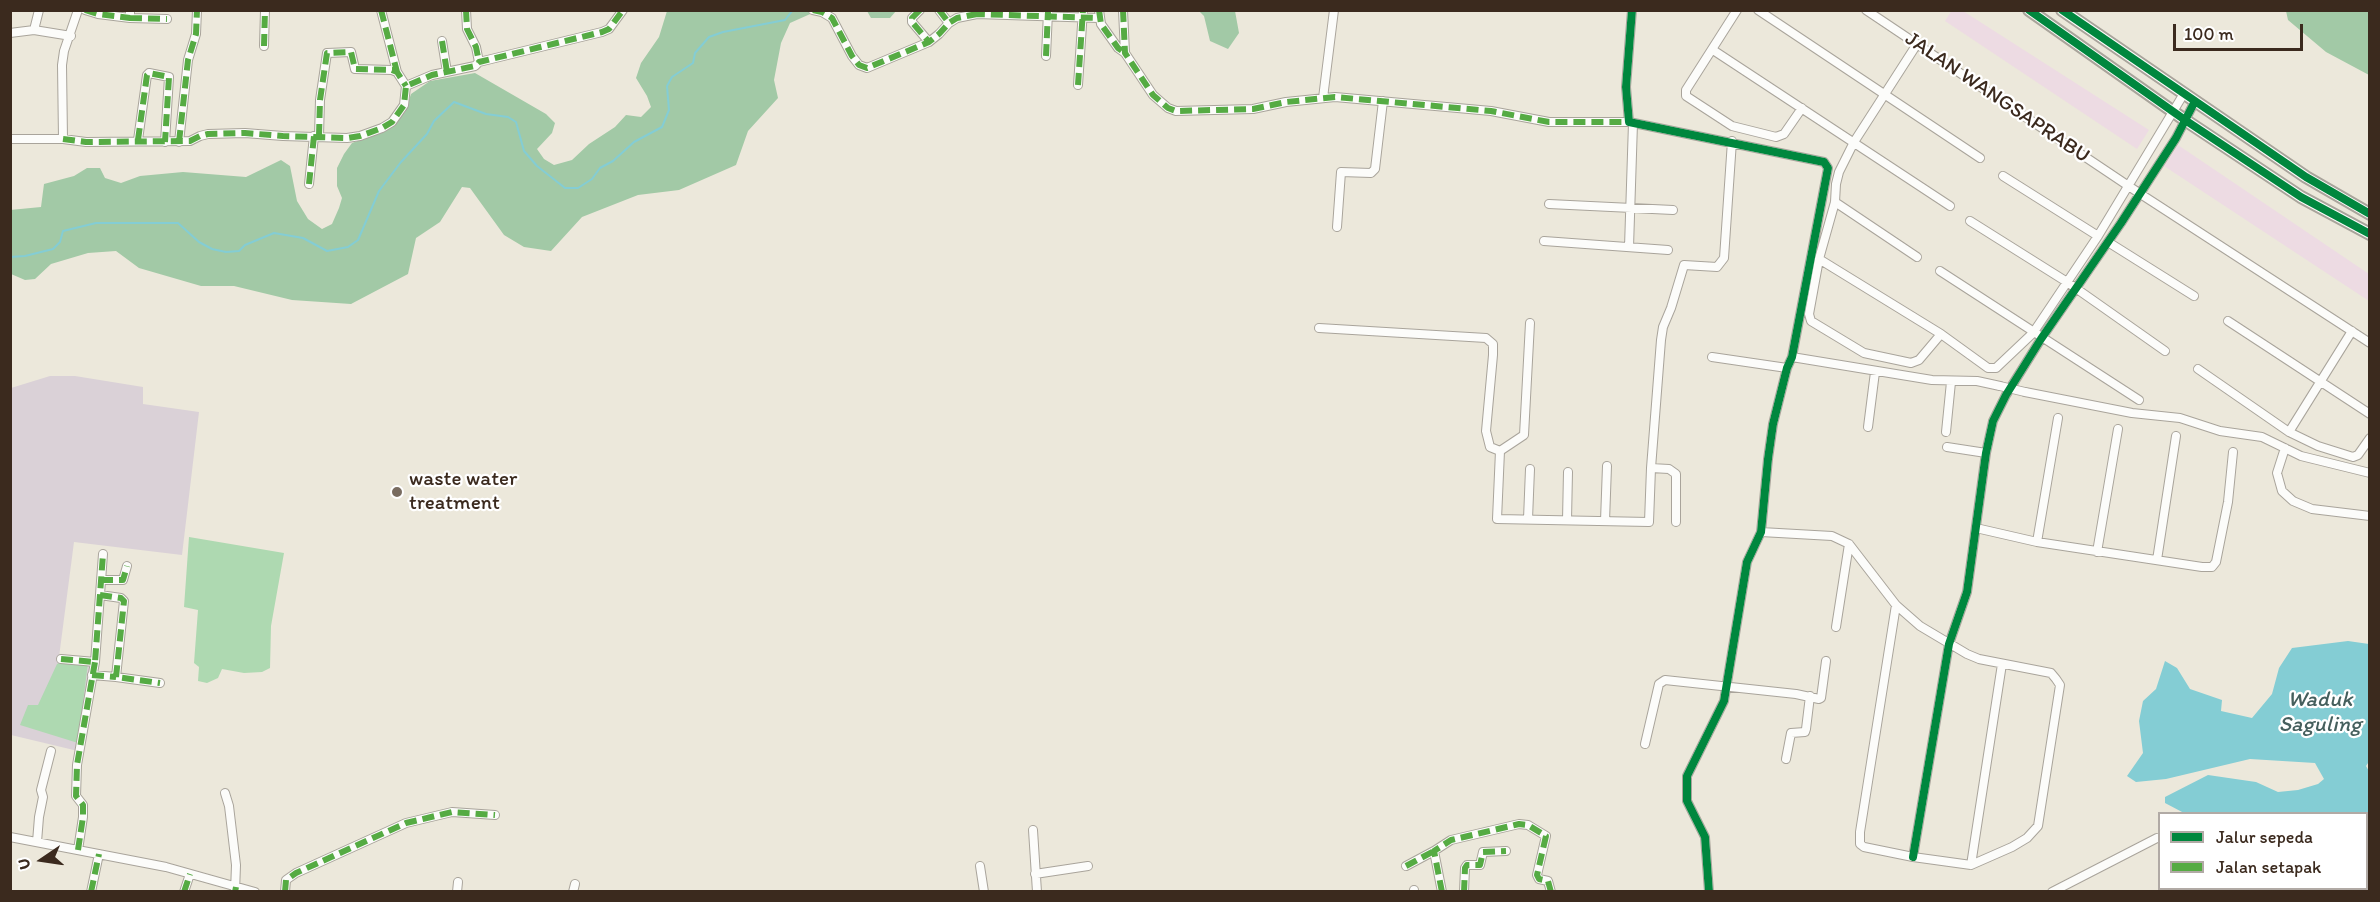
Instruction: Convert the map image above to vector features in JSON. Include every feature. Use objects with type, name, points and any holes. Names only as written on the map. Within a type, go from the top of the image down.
[{"type":"main road","points":[[2029,10],[2185,120],[2301,197],[2370,234]]},
{"type":"main road","points":[[2062,10],[2194,103],[2306,177],[2370,214]]},
{"type":"street","points":[[34,30],[39,10]]},
{"type":"street","points":[[63,139],[62,65],[64,51],[78,10]]},
{"type":"street","points":[[85,10],[98,14],[130,14],[166,19]]},
{"type":"street","points":[[179,142],[190,46],[196,34],[197,10]]},
{"type":"street","points":[[264,46],[266,10]]},
{"type":"street","points":[[10,139],[179,142],[219,133],[352,137],[382,128],[392,122],[404,105],[406,86],[398,72],[381,10]]},
{"type":"street","points":[[466,10],[467,29],[476,47],[479,62]]},
{"type":"street","points":[[406,86],[432,75],[475,66],[479,62],[602,32],[609,29],[623,10]]},
{"type":"street","points":[[813,10],[832,18],[852,56],[864,68],[929,42],[954,17]]},
{"type":"street","points":[[920,10],[911,21],[929,42]]},
{"type":"street","points":[[939,10],[954,17],[978,12],[1099,14],[1110,38],[1125,53],[1153,95],[1168,108],[1176,111],[1253,109],[1323,98],[1383,101],[1491,111],[1549,122],[1631,122],[1732,141],[1824,162],[1828,168],[1792,357],[1787,368],[1773,424],[1767,459],[1765,533],[1748,562],[1724,701],[1687,776],[1687,801],[1705,837],[1709,891]]},
{"type":"street","points":[[1123,10],[1125,53]]},
{"type":"street","points":[[1323,98],[1334,10]]},
{"type":"street","points":[[1629,248],[1631,122],[1626,87],[1632,10]]},
{"type":"street","points":[[1737,10],[1686,90],[1686,96],[1732,126],[1776,137],[1784,134],[1802,108]]},
{"type":"street","points":[[1758,10],[1980,158]]},
{"type":"street","name":"JALAN WANGSAPRABU","points":[[1866,10],[2139,193],[2370,343]]},
{"type":"street","points":[[1046,56],[1048,13]]},
{"type":"street","points":[[1078,85],[1084,14]]},
{"type":"street","points":[[10,33],[34,30],[71,36]]},
{"type":"street","points":[[442,41],[447,72]]},
{"type":"street","points":[[1917,44],[1854,141],[1839,172],[1835,202],[1819,259],[1809,318],[1858,350],[1872,356],[1911,363],[1919,360],[1941,334]]},
{"type":"street","points":[[1713,50],[1950,206]]},
{"type":"street","points":[[309,184],[327,53],[351,52],[355,69],[398,72]]},
{"type":"street","points":[[138,140],[149,73],[169,77],[165,141]]},
{"type":"street","points":[[1819,259],[1941,334],[1988,368],[1996,368],[2033,333],[2098,236],[2183,95]]},
{"type":"street","points":[[1337,226],[1341,172],[1371,173],[1375,169],[1383,101]]},
{"type":"street","points":[[1913,857],[1949,644],[1967,592],[1986,453],[1993,421],[2041,339],[2077,289],[2176,138],[2194,103]]},
{"type":"street","points":[[2164,130],[2176,138]]},
{"type":"street","points":[[1500,451],[1497,519],[1649,522],[1651,468],[1663,327],[1683,265],[1717,267],[1724,258],[1732,141]]},
{"type":"street","points":[[2003,176],[2098,236]]},
{"type":"street","points":[[1835,202],[1917,257]]},
{"type":"street","points":[[1549,204],[1672,210]]},
{"type":"street","points":[[1970,221],[2067,282],[2165,351]]},
{"type":"street","points":[[1544,241],[1668,249]]},
{"type":"street","points":[[2108,242],[2193,296]]},
{"type":"street","points":[[1940,272],[2139,400]]},
{"type":"street","points":[[2228,321],[2370,414]]},
{"type":"street","points":[[1500,451],[1524,435],[1530,323]]},
{"type":"street","points":[[1319,328],[1486,338],[1493,344],[1493,355],[1486,431],[1490,447],[1500,451]]},
{"type":"street","points":[[2289,432],[2352,331]]},
{"type":"street","points":[[1712,357],[1787,368]]},
{"type":"street","points":[[1792,357],[1875,372],[1951,382],[1977,381],[2132,412],[2180,418],[2220,431],[2262,437],[2301,456],[2370,473]]},
{"type":"street","points":[[2198,369],[2289,432],[2318,446],[2351,457],[2358,455],[2370,438]]},
{"type":"street","points":[[1868,427],[1875,372]]},
{"type":"street","points":[[1946,432],[1951,382]]},
{"type":"street","points":[[2037,542],[2058,417]]},
{"type":"street","points":[[2097,552],[2118,429]]},
{"type":"street","points":[[2157,560],[2176,436]]},
{"type":"street","points":[[1947,447],[1986,453]]},
{"type":"street","points":[[2285,448],[2277,474],[2282,491],[2293,501],[2312,509],[2370,516]]},
{"type":"street","points":[[1976,528],[2037,542],[2097,552],[2212,567],[2216,562],[2228,502],[2233,452]]},
{"type":"street","points":[[1605,521],[1607,466]]},
{"type":"street","points":[[1651,468],[1669,469],[1676,474],[1676,522]]},
{"type":"street","points":[[1528,519],[1530,469]]},
{"type":"street","points":[[1567,520],[1568,472]]},
{"type":"street","points":[[1765,533],[1832,536],[1849,544],[1896,604],[1920,626],[1966,654],[2002,664],[2051,673],[2060,685],[2038,826],[2027,838],[1971,865],[1864,847],[1859,840],[1896,604]]},
{"type":"street","points":[[1836,627],[1849,544]]},
{"type":"street","points":[[78,850],[83,817],[82,805],[76,796],[77,765],[94,662],[103,554]]},
{"type":"street","points":[[101,580],[123,580],[127,566]]},
{"type":"street","points":[[100,595],[122,597],[124,601],[116,677]]},
{"type":"street","points":[[61,659],[94,662]]},
{"type":"street","points":[[1645,744],[1661,682],[1665,680],[1810,696],[1819,699],[1826,661]]},
{"type":"street","points":[[1971,865],[2002,664]]},
{"type":"street","points":[[92,675],[160,682]]},
{"type":"street","points":[[1786,759],[1791,733],[1805,732],[1810,696]]},
{"type":"street","points":[[37,842],[39,817],[44,797],[41,790],[51,750]]},
{"type":"street","points":[[225,793],[229,806],[236,866],[235,889]]},
{"type":"street","points":[[285,891],[286,880],[296,873],[406,823],[452,812],[495,816]]},
{"type":"street","points":[[1406,866],[1451,840],[1519,824],[1528,825],[1546,836],[1537,875],[1539,879],[1548,881],[1551,891]]},
{"type":"street","points":[[1033,830],[1036,891]]},
{"type":"street","points":[[10,837],[190,874],[235,889],[255,891]]},
{"type":"street","points":[[2052,891],[2157,838]]},
{"type":"street","points":[[1434,851],[1442,891]]},
{"type":"street","points":[[1464,891],[1467,865],[1480,865],[1483,852],[1506,851]]},
{"type":"street","points":[[91,891],[99,854]]},
{"type":"street","points":[[981,866],[984,891]]},
{"type":"street","points":[[1035,874],[1088,866]]},
{"type":"street","points":[[184,891],[190,874]]},
{"type":"street","points":[[457,891],[458,882]]},
{"type":"shaded area","points":[[1952,10],[1963,11],[2149,130],[2137,149],[1945,21]]},
{"type":"shaded area","points":[[2178,145],[2369,274],[2369,301],[2164,166]]},
{"type":"shaded area","points":[[50,376],[75,376],[143,387],[143,404],[199,412],[182,555],[74,542],[59,657],[92,660],[78,751],[11,735],[11,388]]},
{"type":"green space","points":[[667,11],[817,11],[790,23],[781,43],[774,80],[778,98],[748,131],[736,165],[679,190],[638,195],[582,217],[551,251],[524,247],[504,235],[470,188],[462,187],[440,222],[416,238],[408,274],[351,304],[292,300],[234,286],[201,286],[139,268],[116,251],[88,253],[51,264],[35,279],[25,280],[11,274],[10,210],[41,207],[44,184],[74,176],[87,168],[100,168],[105,178],[121,183],[140,176],[183,172],[246,177],[281,160],[290,166],[297,201],[308,219],[322,229],[332,224],[339,208],[342,198],[337,186],[337,168],[352,143],[387,130],[405,112],[411,94],[430,81],[475,73],[546,114],[555,123],[552,133],[537,149],[544,159],[554,165],[572,160],[589,144],[615,127],[626,115],[641,117],[651,107],[636,78],[641,63],[659,37]]},
{"type":"green space","points":[[867,11],[896,11],[890,18],[871,18]]},
{"type":"green space","points":[[1199,11],[1235,11],[1239,33],[1228,49],[1210,41],[1204,16]]},
{"type":"green space","points":[[2286,11],[2369,11],[2369,75],[2326,52],[2288,20]]},
{"type":"green space","points":[[189,537],[284,553],[271,626],[270,668],[262,672],[244,673],[222,669],[218,678],[207,683],[198,681],[199,667],[194,663],[198,610],[184,607]]},
{"type":"green space","points":[[61,662],[88,663],[78,743],[20,725],[28,705],[38,705],[57,664]]},
{"type":"water","name":"Waduk Saguling","points":[[2348,641],[2369,644],[2370,760],[2366,766],[2370,773],[2369,889],[2368,812],[2182,812],[2165,803],[2165,797],[2208,775],[2256,782],[2278,792],[2298,790],[2318,784],[2324,779],[2315,763],[2250,759],[2166,779],[2136,782],[2127,776],[2143,753],[2139,721],[2143,701],[2156,689],[2165,661],[2177,668],[2190,689],[2222,700],[2221,711],[2252,718],[2272,694],[2279,668],[2292,648]]},
{"type":"water","name":"Waduk Saguling","points":[[2170,890],[2295,890],[2292,892]]},
{"type":"water","name":"Waduk Saguling","points":[[2295,890],[2347,890],[2325,891]]},
{"type":"waterway","points":[[10,257],[53,249],[60,242],[63,231],[96,223],[178,223],[199,242],[212,249],[226,252],[239,251],[245,245],[274,233],[303,238],[327,251],[348,247],[358,240],[379,191],[401,162],[427,134],[434,121],[454,102],[486,114],[508,117],[516,122],[524,151],[537,166],[565,188],[578,188],[592,179],[600,168],[613,161],[634,142],[662,127],[669,110],[667,86],[672,77],[693,63],[695,53],[709,37],[723,32],[785,20],[793,10]]},
{"type":"marked path","points":[[85,10],[130,18],[130,10]]},
{"type":"marked path","points":[[179,142],[188,60],[196,34],[197,10]]},
{"type":"marked path","points":[[264,46],[265,10]]},
{"type":"marked path","points":[[381,10],[397,72]]},
{"type":"marked path","points":[[466,10],[467,29],[476,47],[479,62]]},
{"type":"marked path","points":[[63,139],[86,142],[190,141],[208,134],[245,133],[347,138],[360,136],[392,122],[404,105],[406,86],[432,75],[475,66],[479,62],[602,32],[609,29],[623,10]]},
{"type":"marked path","points":[[813,10],[832,18],[852,56],[859,65],[867,68],[929,42],[957,18],[977,14]]},
{"type":"marked path","points":[[920,10],[912,18],[912,22],[929,42]]},
{"type":"marked path","points":[[939,10],[949,23]]},
{"type":"marked path","points":[[978,10],[977,14],[1098,18]]},
{"type":"marked path","points":[[1078,85],[1083,10]]},
{"type":"marked path","points":[[1099,10],[1101,24],[1118,48],[1125,53]]},
{"type":"marked path","points":[[1123,10],[1125,53],[1153,95],[1168,108],[1176,111],[1253,109],[1286,102],[1335,97],[1491,111],[1549,122],[1629,122]]},
{"type":"marked path","points":[[1046,56],[1048,11]]},
{"type":"marked path","points":[[130,18],[167,19]]},
{"type":"marked path","points":[[442,41],[447,72]]},
{"type":"marked path","points":[[319,136],[320,100],[327,53],[351,52],[355,69],[392,70],[397,72],[406,86]]},
{"type":"marked path","points":[[138,140],[149,73],[169,77],[165,142]]},
{"type":"marked path","points":[[309,184],[314,136]]},
{"type":"marked path","points":[[61,659],[95,662],[103,554]]},
{"type":"marked path","points":[[101,580],[123,580],[127,566]]},
{"type":"marked path","points":[[100,595],[121,598],[124,601],[116,677],[160,683]]},
{"type":"marked path","points":[[78,850],[83,805],[76,796],[77,765],[95,662]]},
{"type":"marked path","points":[[92,675],[116,677]]},
{"type":"marked path","points":[[285,892],[286,880],[296,873],[406,823],[452,812],[495,815]]},
{"type":"marked path","points":[[1442,892],[1434,851],[1451,840],[1519,824],[1528,825],[1546,836],[1537,875],[1539,879],[1548,881],[1551,892]]},
{"type":"marked path","points":[[1406,866],[1434,851]]},
{"type":"marked path","points":[[1464,892],[1467,865],[1480,865],[1483,852],[1506,851]]},
{"type":"marked path","points":[[91,892],[99,854]]},
{"type":"marked path","points":[[184,892],[190,874]]},
{"type":"marked path","points":[[235,892],[236,887]]},
{"type":"cycle path","points":[[1632,10],[1626,87],[1629,122],[1824,162],[1828,168],[1792,357],[1787,368],[1773,424],[1761,532],[1747,562],[1724,701],[1687,776],[1687,801],[1705,837],[1709,892]]},
{"type":"cycle path","points":[[2029,10],[2185,120],[2301,197],[2370,234]]},
{"type":"cycle path","points":[[2062,10],[2306,177],[2370,214]]},
{"type":"cycle path","points":[[1913,857],[1949,644],[1967,592],[1986,453],[1993,421],[2006,395],[2041,339],[2176,138],[2194,103]]},
{"type":"place","name":"waste water treatment","points":[[397,492]]}]
